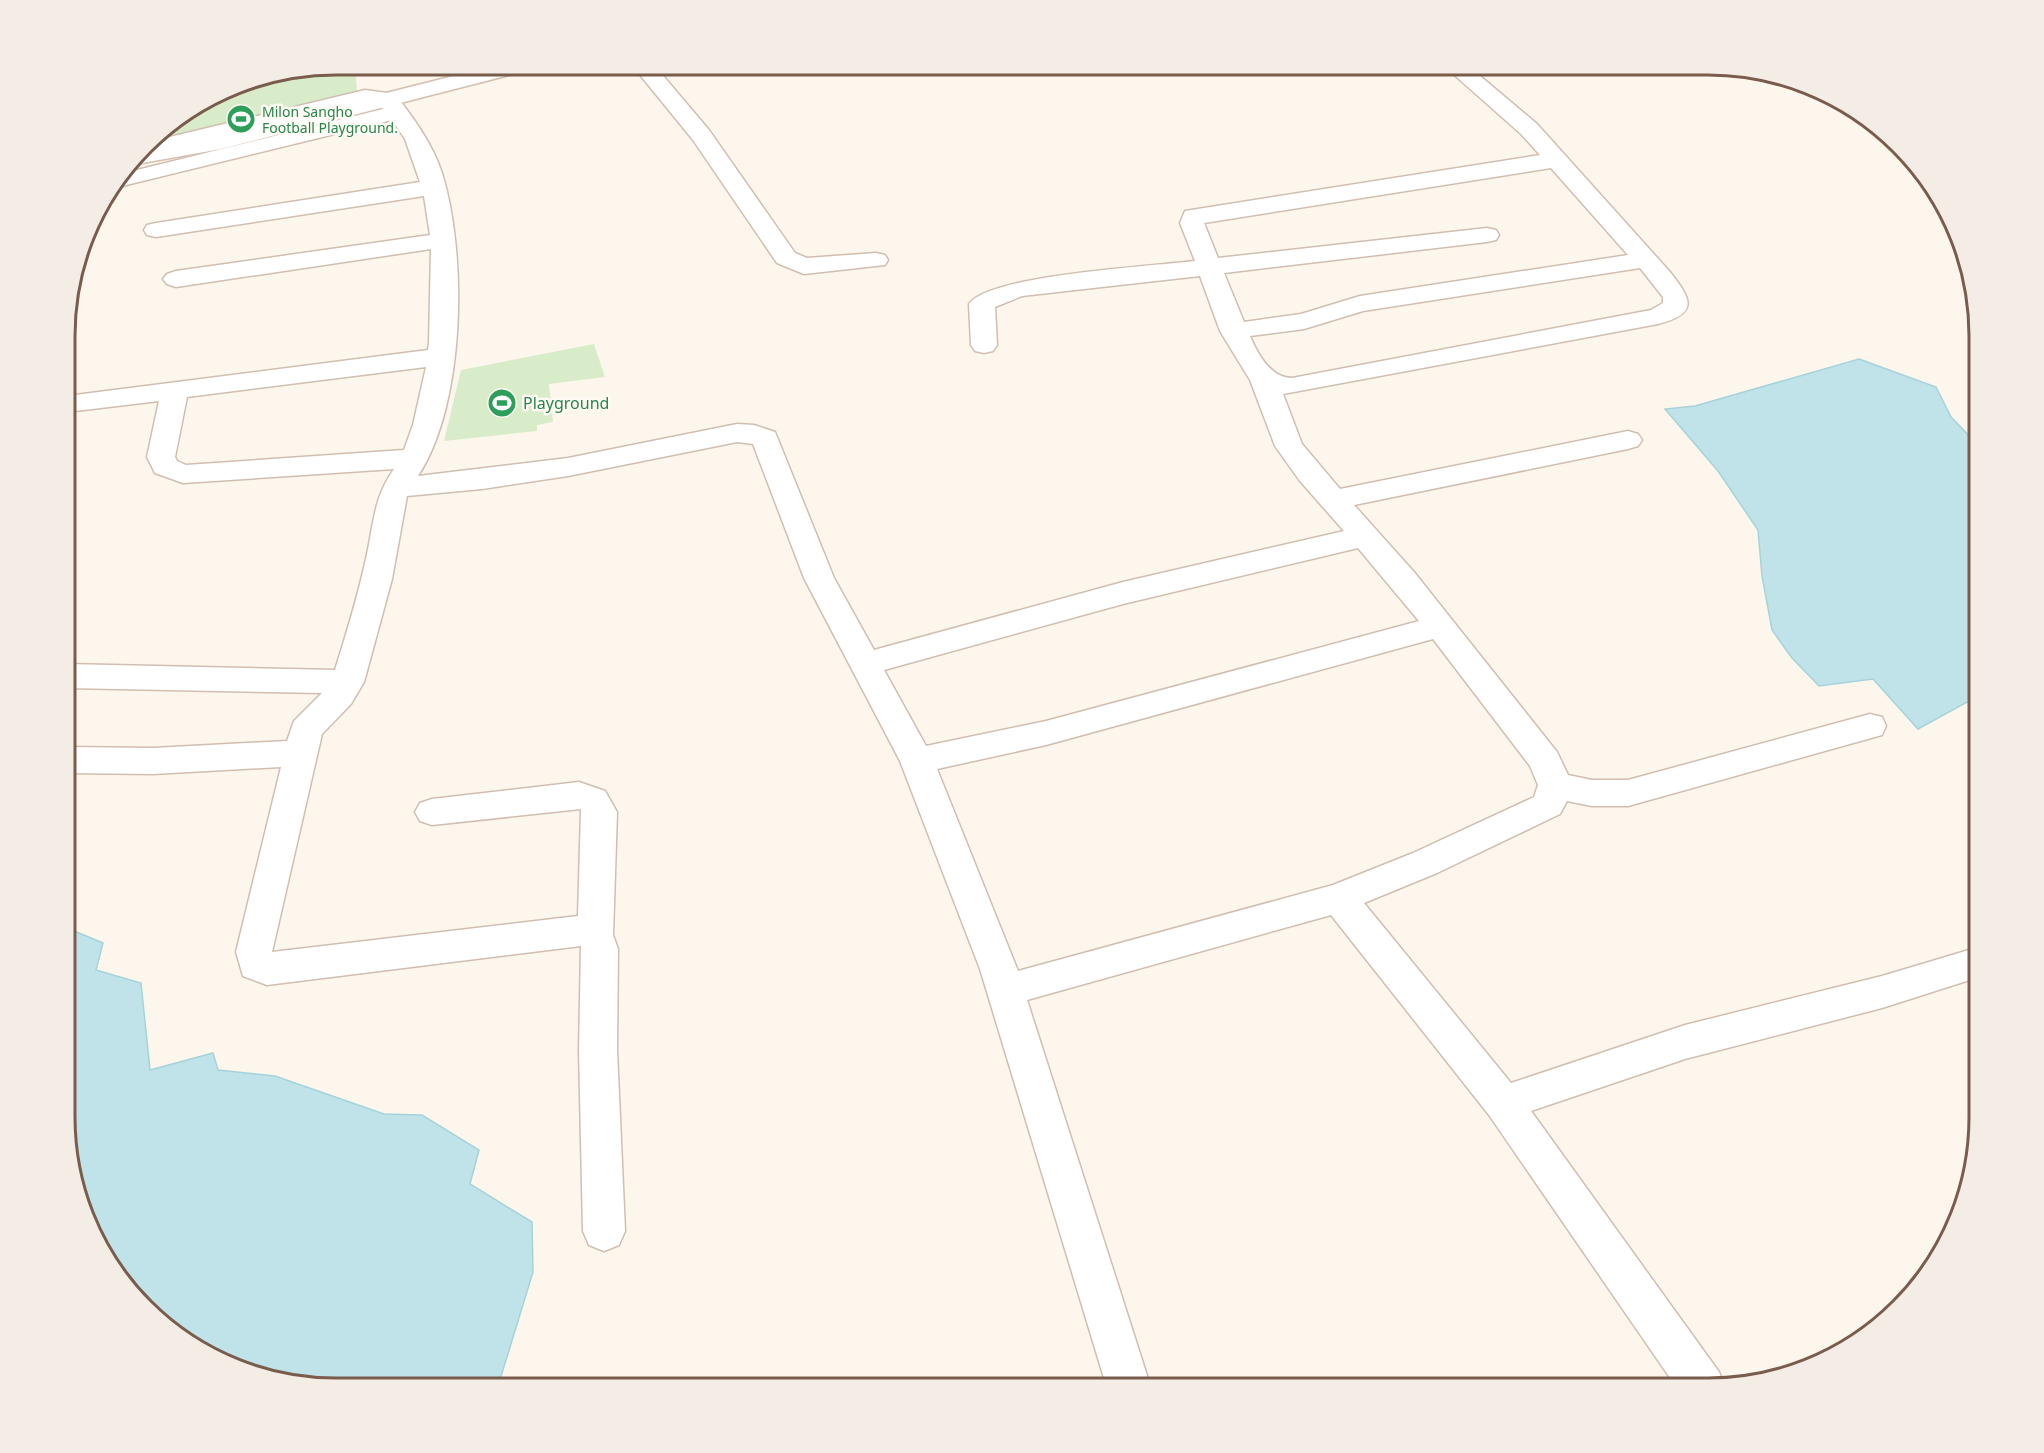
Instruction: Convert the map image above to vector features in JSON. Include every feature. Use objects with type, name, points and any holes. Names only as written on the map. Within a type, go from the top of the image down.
[{"type":"street","points":[[127,179],[392,105],[489,75]]},
{"type":"street","points":[[650,75],[701,135],[786,258],[804,266],[876,260]]},
{"type":"street","points":[[1264,380],[1276,386],[1292,386],[1658,316],[1676,307],[1676,297],[1555,160],[1504,105],[1466,75]]},
{"type":"street","points":[[156,147],[350,100],[376,97],[392,105],[417,140],[433,187],[444,240],[444,329],[436,391],[415,458],[396,487],[391,501],[381,563],[348,682],[339,699],[322,712],[306,730],[254,952],[256,965],[267,969],[581,931],[595,935]]},
{"type":"street","points":[[146,157],[392,105]]},
{"type":"street","points":[[1005,990],[1339,898],[1405,872],[1548,805],[1555,785],[1545,761],[1440,626],[1289,446],[1264,380],[1233,331],[1192,223],[1194,216],[1555,160]]},
{"type":"street","points":[[156,230],[433,187]]},
{"type":"street","points":[[984,345],[982,304],[1018,289],[1487,235]]},
{"type":"street","points":[[176,279],[444,240]]},
{"type":"street","points":[[1233,331],[1304,321],[1360,304],[1646,261]]},
{"type":"street","points":[[75,403],[440,357]]},
{"type":"street","points":[[175,390],[161,457],[165,466],[183,474],[415,458]]},
{"type":"street","points":[[396,487],[478,482],[597,463],[737,434],[754,434],[765,438],[819,578],[917,761],[1005,990],[1126,1378]]},
{"type":"street","points":[[1333,500],[1628,441]]},
{"type":"street","points":[[865,664],[1123,593],[1365,536]]},
{"type":"street","points":[[917,761],[1046,733],[1440,626]]},
{"type":"street","points":[[75,676],[348,682]]},
{"type":"street","points":[[1555,785],[1592,793],[1628,793],[1870,726]]},
{"type":"street","points":[[75,760],[153,761],[300,753]]},
{"type":"street","points":[[432,812],[579,795],[593,800],[600,812],[595,935],[600,949],[598,1050],[604,1231]]},
{"type":"street","points":[[1339,898],[1503,1103],[1695,1378]]},
{"type":"street","points":[[1503,1103],[1685,1042],[1881,993],[1969,965]]},
{"type":"green space","name":"Milon Sangho Football Playground.","points":[[356,75],[358,106],[154,149],[191,119],[220,102],[252,89],[285,80]]},
{"type":"green space","name":"Playground","points":[[594,344],[605,377],[549,384],[553,422],[537,425],[537,431],[444,441],[461,370]]},
{"type":"water","points":[[1859,359],[1936,387],[1951,417],[1969,436],[1969,703],[1967,702],[1918,729],[1873,679],[1819,686],[1792,658],[1772,630],[1762,576],[1758,530],[1718,471],[1665,409],[1695,406]]},
{"type":"water","points":[[75,931],[103,943],[96,970],[141,983],[150,1070],[213,1053],[218,1070],[275,1076],[384,1114],[422,1115],[479,1150],[470,1184],[532,1222],[533,1272],[501,1378],[302,1376],[268,1369],[236,1358],[205,1343],[177,1324],[151,1302],[119,1262],[102,1233],[84,1185],[77,1151],[75,1117]]},
{"type":"place","name":"Milon Sangho Football Playground.","points":[[241,119]]},
{"type":"place","name":"Playground","points":[[502,403]]}]
